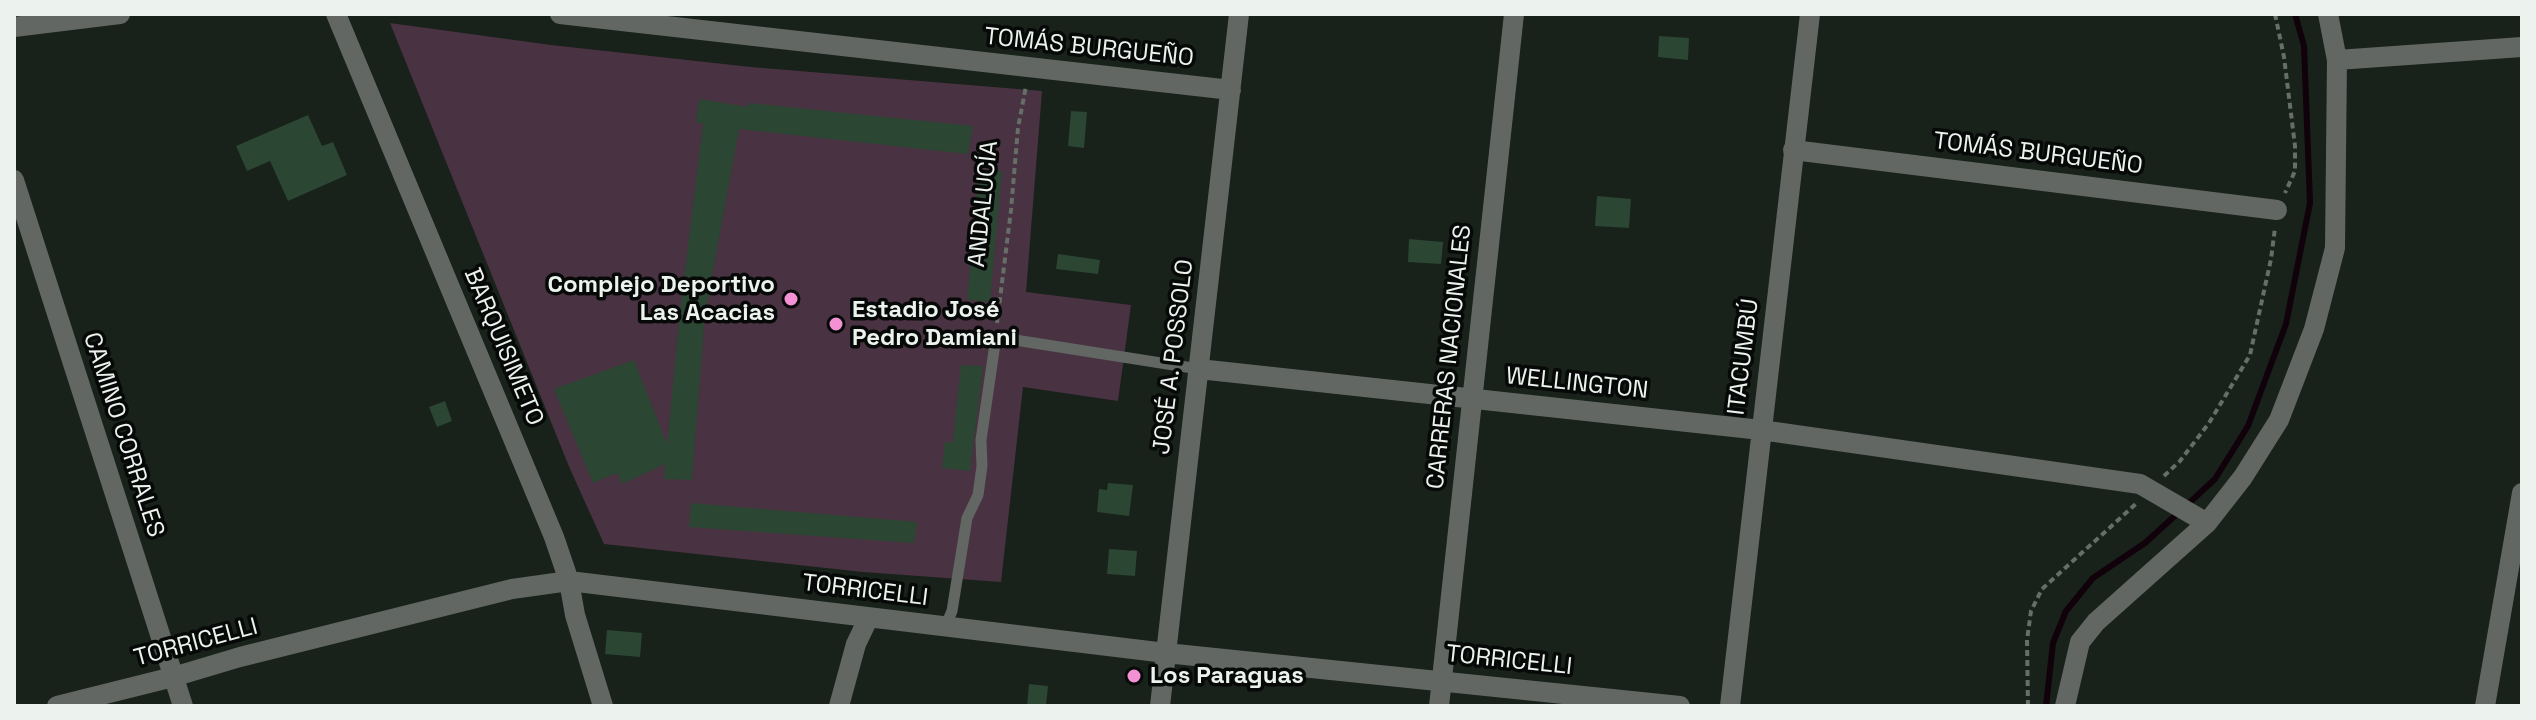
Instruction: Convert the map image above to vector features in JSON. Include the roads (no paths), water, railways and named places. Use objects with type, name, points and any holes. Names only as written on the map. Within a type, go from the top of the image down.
[{"type":"street","points":[[14,27],[120,14]]},
{"type":"street","name":"BARQUISIMETO","points":[[336,14],[554,537],[603,706]]},
{"type":"street","name":"TOMÁS BURGUEÑO","points":[[560,14],[1231,90]]},
{"type":"street","name":"JOSÉ A. POSSOLO","points":[[1160,706],[1239,14]]},
{"type":"street","name":"CARRERAS NACIONALES","points":[[1439,706],[1514,14]]},
{"type":"street","name":"ITACUMBÚ","points":[[1730,706],[1810,14]]},
{"type":"street","points":[[2065,706],[2080,642],[2096,622],[2243,477],[2279,420],[2314,329],[2335,248],[2337,60],[2328,14]]},
{"type":"street","points":[[2337,60],[2522,47]]},
{"type":"street","name":"TOMÁS BURGUEÑO","points":[[1793,150],[2277,210]]},
{"type":"street","name":"CAMINO CORRALES","points":[[14,180],[183,706]]},
{"type":"street","name":"WELLINGTON","points":[[1199,369],[1761,430],[2140,484],[2200,520]]},
{"type":"street","points":[[2485,706],[2522,493]]},
{"type":"street","name":"TORRICELLI","points":[[57,706],[512,589],[569,581],[1166,653],[1680,706]]},
{"type":"street","points":[[839,706],[856,644],[868,619]]},
{"type":"lane","name":"WELLINGTON","points":[[945,627],[952,611],[967,518],[978,495],[982,466],[981,440],[996,337],[1199,369]]},
{"type":"waterway","points":[[2187,505],[2215,479],[2248,426],[2286,324],[2310,203],[2304,46],[2295,14]]},
{"type":"waterway","points":[[2046,706],[2053,643],[2066,611],[2093,578],[2145,543],[2178,513]]},
{"type":"place","name":"Complejo Deportivo Las Acacias","points":[[791,299]]},
{"type":"place","name":"Estadio José Pedro Damiani","points":[[836,324]]},
{"type":"place","name":"Los Paraguas","points":[[1134,676]]}]
